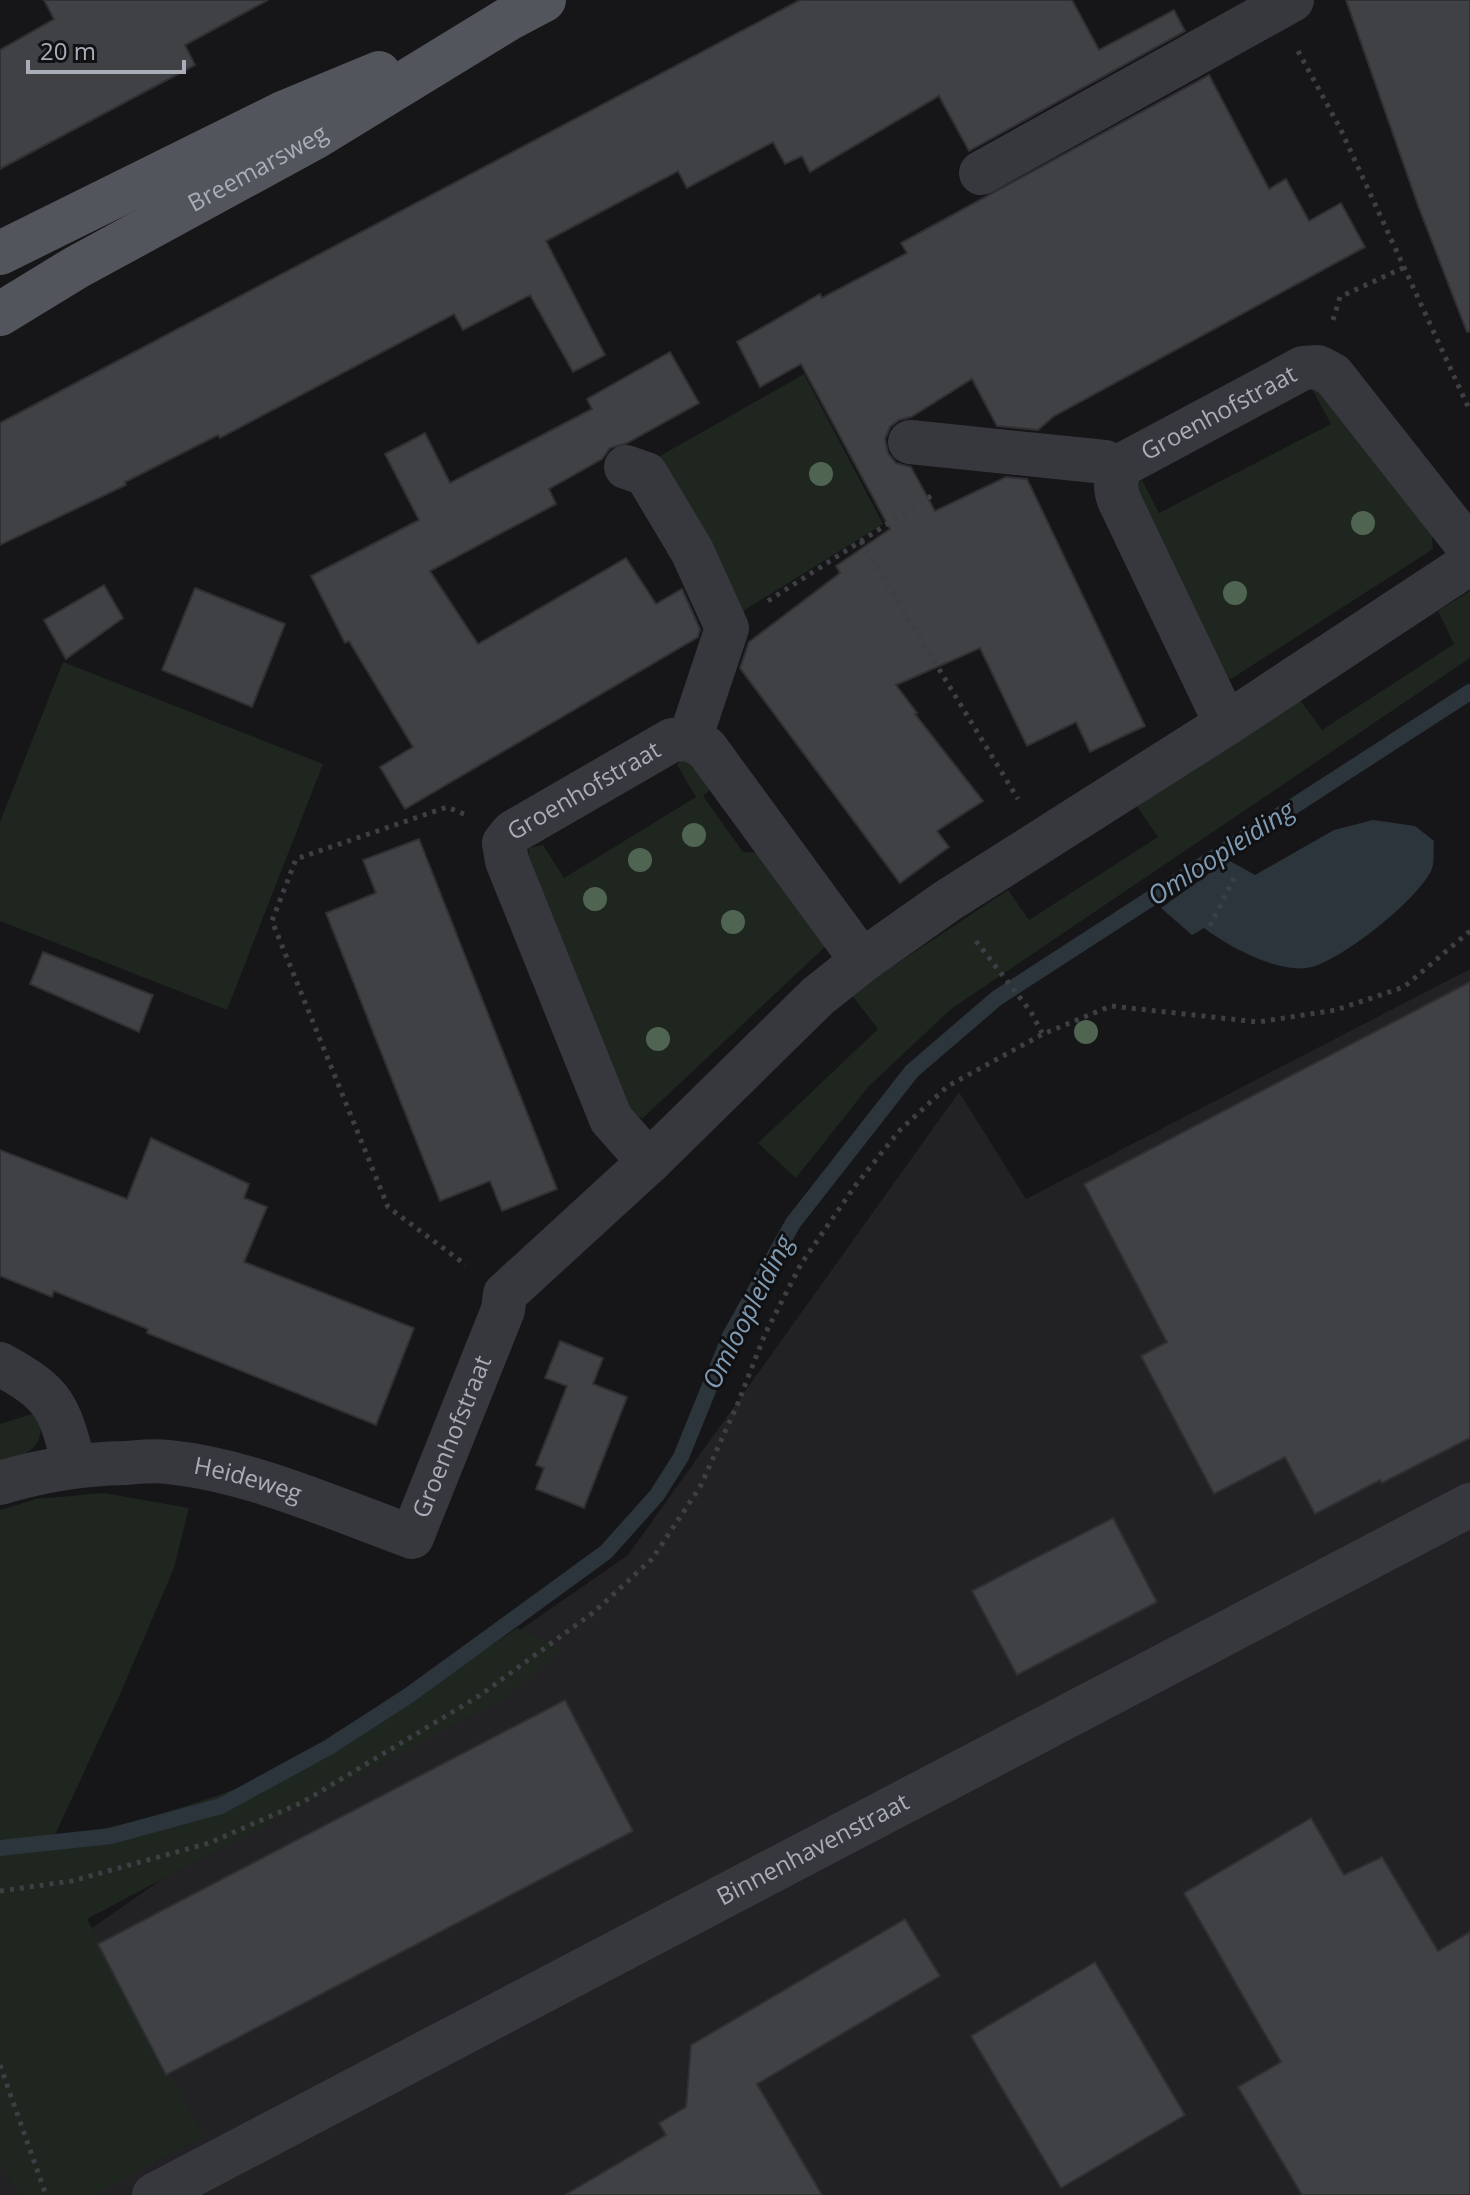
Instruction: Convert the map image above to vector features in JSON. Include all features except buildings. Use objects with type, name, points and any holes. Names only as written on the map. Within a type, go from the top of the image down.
[{"type":"main road","name":"Breemarsweg","points":[[0,253],[285,112],[527,9]]},
{"type":"main road","name":"Breemarsweg","points":[[0,314],[77,267],[314,138],[527,9]]},
{"type":"street","points":[[981,173],[1284,4]]},
{"type":"street","name":"Groenhofstraat","points":[[1226,724],[1119,500],[1115,487],[1119,471],[1132,459],[1303,368],[1318,367],[1333,375],[1470,549]]},
{"type":"street","points":[[910,442],[1105,462],[1119,471]]},
{"type":"street","points":[[626,467],[646,474],[692,551],[727,628],[690,739]]},
{"type":"street","points":[[505,1294],[649,1162],[818,996],[862,961],[947,901],[1226,724],[1470,563]]},
{"type":"street","name":"Groenhofstraat","points":[[649,1162],[611,1119],[507,861],[504,843],[510,835],[672,740],[690,739],[706,748],[862,961]]},
{"type":"street","name":"Groenhofstraat","points":[[412,1537],[503,1310],[505,1294]]},
{"type":"street","points":[[0,1364],[28,1379],[51,1399],[64,1426],[74,1465]]},
{"type":"street","name":"Heideweg","points":[[0,1483],[34,1472],[74,1465],[166,1461],[214,1470],[287,1491],[412,1537]]},
{"type":"street","name":"Binnenhavenstraat","points":[[154,2195],[1470,1505]]},
{"type":"path","points":[[1284,4],[1470,411]]},
{"type":"path","points":[[1318,367],[1340,297],[1405,267]]},
{"type":"path","points":[[727,628],[940,491]]},
{"type":"path","points":[[861,541],[1043,841]]},
{"type":"path","points":[[505,1294],[388,1207],[272,921],[296,859],[447,807],[510,835]]},
{"type":"path","points":[[1210,926],[1234,878]]},
{"type":"path","points":[[0,1891],[72,1881],[209,1843],[303,1802],[479,1696],[594,1612],[652,1559],[700,1487],[765,1334],[801,1264],[855,1186],[900,1130],[948,1086],[1043,1034],[1111,1006],[1258,1022],[1336,1010],[1404,987],[1470,931]]},
{"type":"path","points":[[992,963],[1031,1012],[1043,1034]]},
{"type":"path","points":[[0,2065],[46,2195]]},
{"type":"shaded area","points":[[804,374],[883,524],[743,611],[653,460]]},
{"type":"shaded area","points":[[1318,383],[1431,529],[1433,549],[1231,679],[1222,674],[1134,488],[1142,480],[1159,513],[1331,424],[1312,389]]},
{"type":"shaded area","points":[[1470,591],[1470,658],[951,1009],[869,1086],[796,1178],[758,1143],[878,1029],[851,994],[1008,890],[1029,920],[1158,837],[1136,805],[1300,700],[1322,730],[1454,644],[1438,611]]},
{"type":"shaded area","points":[[63,662],[323,764],[227,1010],[0,921],[0,822]]},
{"type":"shaded area","points":[[684,756],[714,786],[703,796],[743,852],[765,853],[827,945],[643,1118],[633,1116],[528,857],[529,848],[543,845],[564,878],[696,797],[677,765]]},
{"type":"shaded area","points":[[1373,820],[1415,826],[1434,841],[1432,868],[1423,883],[1395,912],[1360,941],[1326,962],[1299,968],[1271,963],[1241,951],[1204,928],[1192,935],[1161,908],[1228,860],[1255,875],[1334,830]]},
{"type":"shaded area","points":[[1470,969],[1470,2195],[0,2195],[0,1967],[33,1969],[628,1555],[959,1092],[1026,1199]]},
{"type":"shaded area","points":[[39,1412],[41,1424],[38,1441],[27,1453],[0,1464],[0,1424]]},
{"type":"shaded area","points":[[104,1493],[189,1508],[174,1568],[53,1839],[186,1806],[283,1769],[392,1710],[517,1628],[562,1648],[506,1697],[87,1919],[203,2136],[94,2195],[22,2195],[0,2162],[0,1510],[36,1499]]},
{"type":"waterway","name":"Omloopleiding","points":[[0,1848],[111,1836],[221,1806],[329,1747],[408,1696],[606,1552],[657,1495],[681,1457],[730,1336],[793,1223],[912,1071],[997,998],[1470,692]]}]
